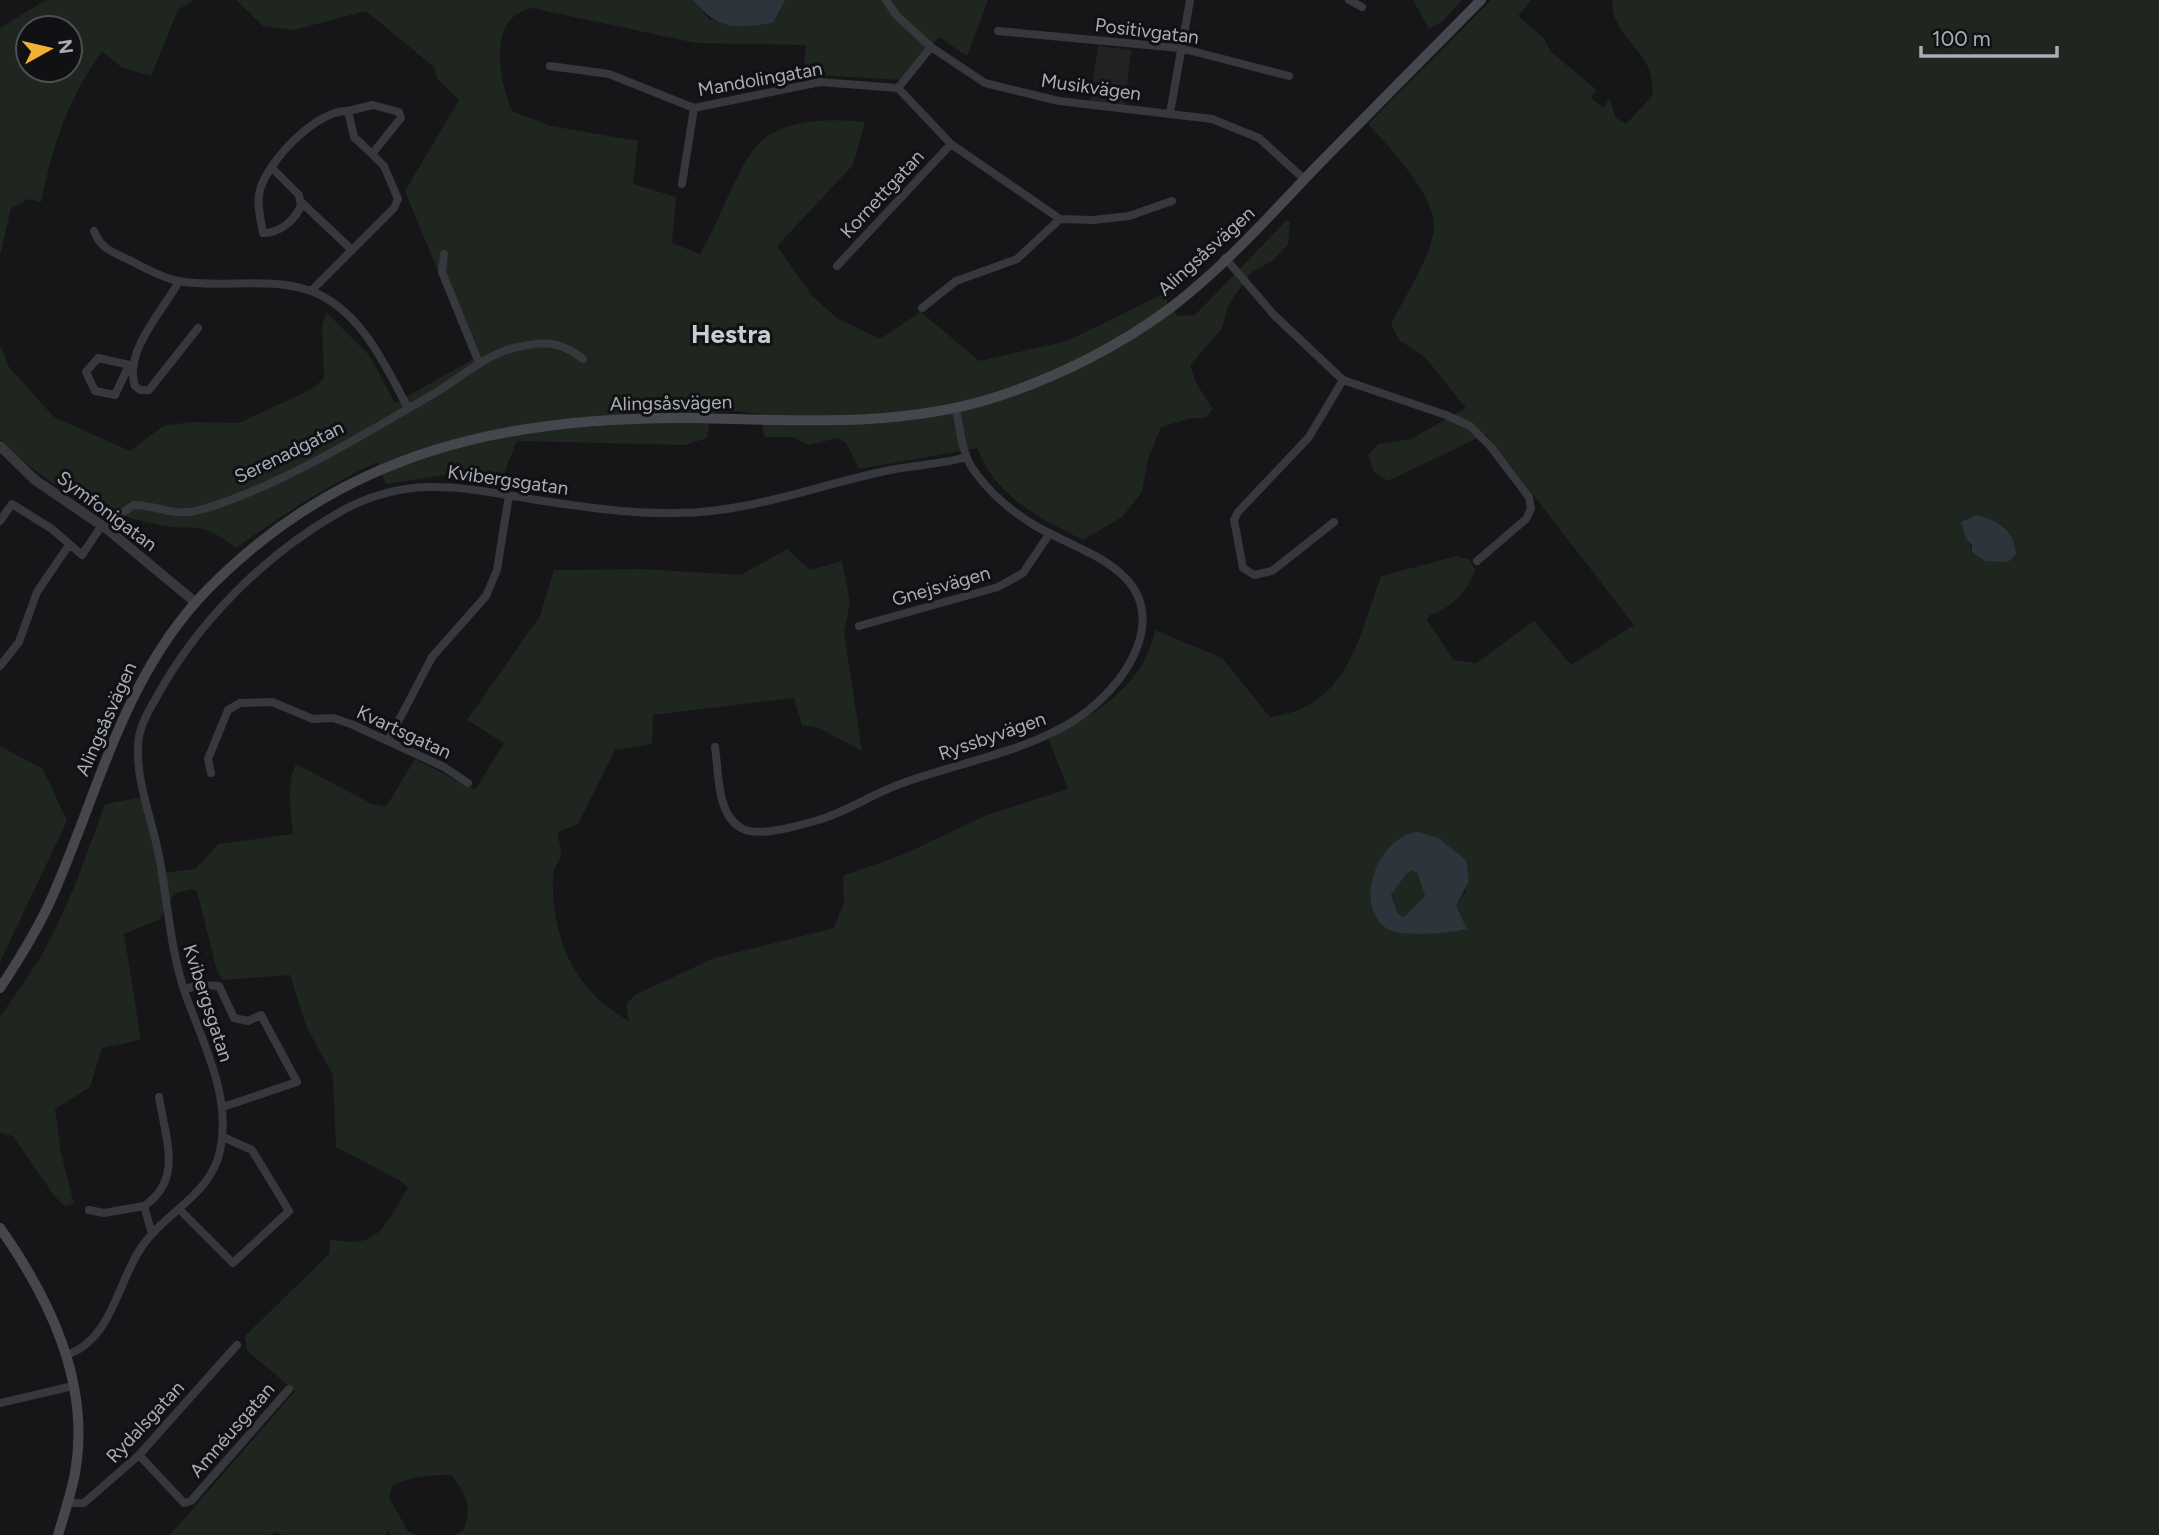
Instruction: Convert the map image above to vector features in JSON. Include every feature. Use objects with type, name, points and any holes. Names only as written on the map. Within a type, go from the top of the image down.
[{"type":"main road","name":"Alingsåsvägen","points":[[0,988],[37,928],[129,703],[154,657],[195,602],[251,550],[332,493],[428,450],[468,439],[559,425],[688,418],[859,419],[956,407],[1023,386],[1107,348],[1174,305],[1225,258],[1481,0]]},
{"type":"main road","points":[[0,1228],[42,1294],[66,1355],[73,1386],[78,1440],[67,1503],[58,1535]]},
{"type":"street","name":"Musikvägen","points":[[886,0],[896,15],[931,47],[985,83],[1059,101],[1212,119],[1259,138],[1304,179]]},
{"type":"street","points":[[1170,113],[1190,0]]},
{"type":"street","points":[[1349,0],[1362,7]]},
{"type":"street","name":"Positivgatan","points":[[998,31],[1180,48],[1289,76]]},
{"type":"street","points":[[931,47],[898,88],[951,144],[1060,219],[1093,220],[1129,216],[1172,201]]},
{"type":"street","name":"Mandolingatan","points":[[550,65],[609,74],[694,108],[820,82],[898,88]]},
{"type":"street","points":[[300,201],[301,206],[294,217],[277,231],[264,233],[260,189],[304,130],[337,110],[348,111],[373,106],[400,113],[401,118],[372,154]]},
{"type":"street","points":[[681,184],[694,108]]},
{"type":"street","points":[[311,291],[394,208],[398,199],[384,166],[355,137],[348,111]]},
{"type":"street","name":"Kornettgatan","points":[[837,266],[951,144]]},
{"type":"street","points":[[273,169],[293,188],[300,201],[352,250]]},
{"type":"street","points":[[922,308],[956,281],[1017,259],[1060,219]]},
{"type":"street","points":[[94,231],[104,247],[164,277],[179,281],[264,283],[311,291],[334,304],[359,327],[380,354],[408,408]]},
{"type":"street","points":[[444,254],[442,272],[479,363]]},
{"type":"street","points":[[1225,258],[1255,295],[1343,380],[1425,406],[1470,426],[1491,447],[1529,497],[1531,509],[1526,519],[1477,561]]},
{"type":"street","points":[[132,365],[94,360],[86,372],[95,391],[115,395],[132,365],[150,324],[179,281]]},
{"type":"street","points":[[132,365],[135,386],[140,390],[149,390],[198,328]]},
{"type":"street","name":"Serenadgatan","points":[[105,527],[134,505],[167,513],[183,513],[208,508],[281,477],[408,408],[479,363],[511,349],[541,344],[566,346],[583,359]]},
{"type":"street","points":[[1334,522],[1272,572],[1254,575],[1243,568],[1234,520],[1238,512],[1310,437],[1343,380]]},
{"type":"street","name":"Ryssbyvägen","points":[[715,747],[725,810],[730,820],[751,832],[784,827],[836,814],[903,782],[1063,727],[1109,691],[1121,675],[1139,640],[1143,622],[1136,595],[1123,575],[1110,565],[1050,533],[1004,504],[972,470],[966,457],[956,407]]},
{"type":"street","name":"Symfonigatan","points":[[0,446],[34,480],[105,527],[195,602]]},
{"type":"street","name":"Kvibergsgatan","points":[[66,1355],[86,1346],[100,1332],[140,1247],[195,1196],[214,1169],[223,1137],[220,1091],[174,956],[160,861],[138,754],[144,721],[174,666],[208,623],[240,589],[303,536],[339,512],[375,497],[412,487],[455,485],[632,513],[714,511],[759,504],[884,471],[966,457]]},
{"type":"street","points":[[388,741],[432,657],[486,596],[497,570],[509,495]]},
{"type":"street","points":[[0,520],[12,504],[52,529],[82,555],[105,527]]},
{"type":"street","name":"Gnejsvägen","points":[[859,626],[998,587],[1023,573],[1050,533]]},
{"type":"street","points":[[0,666],[19,642],[37,592],[69,545]]},
{"type":"street","name":"Kvartsgatan","points":[[211,772],[208,759],[228,710],[240,703],[272,702],[313,719],[333,718],[351,724],[468,783]]},
{"type":"street","points":[[184,989],[201,985],[219,986],[234,1018],[248,1021],[261,1015],[297,1082],[223,1107]]},
{"type":"street","points":[[89,1210],[104,1213],[144,1206],[156,1199],[167,1185],[169,1167],[159,1097]]},
{"type":"street","points":[[179,1209],[233,1263],[289,1211],[252,1150],[223,1137]]},
{"type":"street","points":[[144,1206],[152,1234]]},
{"type":"street","name":"Rydalsgatan","points":[[67,1503],[84,1503],[139,1455],[237,1345]]},
{"type":"street","points":[[0,1403],[73,1386]]},
{"type":"street","name":"Amnéusgatan","points":[[139,1455],[184,1503],[191,1501],[289,1389]]},
{"type":"shaded area","points":[[46,0],[194,0],[178,10],[151,76],[121,67],[102,51],[84,80],[84,14],[23,14]]},
{"type":"shaded area","points":[[236,0],[693,0],[710,20],[773,23],[785,0],[988,0],[967,56],[939,37],[899,80],[803,74],[806,45],[696,43],[532,8],[517,14],[502,36],[500,67],[512,111],[551,126],[638,141],[633,184],[676,197],[672,243],[700,254],[746,160],[764,139],[776,131],[805,122],[865,122],[853,165],[777,246],[812,296],[837,318],[880,339],[921,312],[979,361],[1067,341],[1167,292],[1167,305],[1178,316],[1195,315],[1287,220],[1290,223],[1288,244],[1272,261],[1252,272],[1228,305],[1222,328],[1190,365],[1196,383],[1213,409],[1206,418],[1192,418],[1161,427],[1148,459],[1142,492],[1122,517],[1083,540],[1035,514],[1007,493],[985,465],[977,448],[859,469],[846,443],[837,438],[809,445],[792,437],[765,437],[759,414],[737,411],[711,413],[707,438],[685,445],[517,441],[499,485],[452,474],[386,484],[377,462],[304,502],[236,548],[216,534],[203,529],[170,527],[142,521],[96,506],[54,484],[17,455],[0,438],[0,345],[9,367],[54,417],[130,451],[163,426],[191,422],[239,423],[308,391],[324,379],[322,326],[326,312],[369,355],[395,403],[474,359],[405,191],[459,100],[438,80],[434,67],[366,11],[294,30],[263,26]]},
{"type":"shaded area","points":[[693,0],[785,0],[773,23],[738,26],[728,25],[711,17]]},
{"type":"shaded area","points":[[1413,0],[1462,0],[1443,21],[1429,29]]},
{"type":"shaded area","points":[[1491,0],[1531,0],[1518,16],[1544,38],[1551,52],[1597,90],[1591,98],[1603,108],[1610,98],[1615,117],[1626,124],[1653,95],[1652,85],[1644,59],[1615,18],[1613,0],[2159,0],[2159,1535],[455,1535],[463,1531],[466,1523],[467,1502],[451,1475],[436,1475],[393,1485],[389,1498],[408,1531],[416,1535],[390,1535],[388,1530],[386,1535],[282,1535],[276,1532],[269,1535],[170,1535],[295,1391],[247,1351],[245,1336],[329,1254],[330,1239],[347,1242],[370,1238],[386,1224],[408,1188],[401,1181],[336,1147],[333,1075],[306,1026],[290,975],[223,980],[217,971],[197,892],[192,889],[175,893],[160,919],[124,934],[141,1040],[102,1048],[90,1087],[55,1109],[61,1153],[74,1204],[65,1206],[55,1197],[13,1136],[0,1133],[0,1017],[39,960],[54,932],[76,883],[105,804],[143,797],[161,873],[195,869],[219,844],[293,834],[290,789],[296,764],[372,804],[386,807],[415,759],[475,790],[504,743],[467,720],[540,616],[554,570],[641,569],[741,575],[787,549],[810,570],[842,561],[850,603],[844,632],[862,751],[819,728],[802,725],[794,698],[653,715],[652,744],[615,750],[578,824],[558,832],[561,854],[553,874],[553,897],[561,940],[569,959],[593,994],[629,1021],[626,1005],[635,995],[714,958],[834,928],[844,902],[843,876],[902,855],[987,815],[1068,789],[1048,738],[1083,720],[1129,683],[1141,667],[1155,630],[1222,658],[1270,717],[1296,711],[1317,700],[1334,684],[1357,645],[1381,576],[1457,556],[1470,560],[1475,570],[1472,578],[1458,598],[1446,608],[1430,615],[1427,620],[1454,660],[1476,663],[1534,621],[1571,665],[1634,625],[1486,434],[1388,481],[1374,472],[1368,455],[1379,444],[1411,439],[1466,408],[1425,357],[1399,340],[1391,324],[1429,249],[1434,226],[1433,214],[1409,172],[1368,124]],"holes":[[[1973,517],[2010,534],[2016,549],[1971,548],[1966,518]],[[1418,832],[1466,891],[1456,906],[1463,930],[1442,931],[1378,918]]]},
{"type":"shaded area","points":[[14,19],[14,84],[81,84],[63,124],[41,202],[29,199],[11,208],[0,256],[0,28]]},
{"type":"shaded area","points":[[1098,46],[1131,50],[1125,105],[1090,101]]},
{"type":"shaded area","points":[[1977,515],[1992,520],[2009,533],[2016,554],[2008,562],[1985,561],[1972,552],[1972,545],[1966,538],[1961,522]]},
{"type":"shaded area","points":[[0,746],[43,769],[67,821],[0,962]]},
{"type":"shaded area","points":[[1418,832],[1438,838],[1466,860],[1469,881],[1456,906],[1467,929],[1438,933],[1402,933],[1386,928],[1376,917],[1371,903],[1375,871],[1392,844]],"holes":[[[1407,873],[1417,873],[1425,896],[1404,917],[1398,914],[1391,895]]]},
{"type":"shaded area","points":[[1407,873],[1417,873],[1425,896],[1404,917],[1398,914],[1391,895]]},
{"type":"district","name":"Hestra","points":[[731,334]]}]
